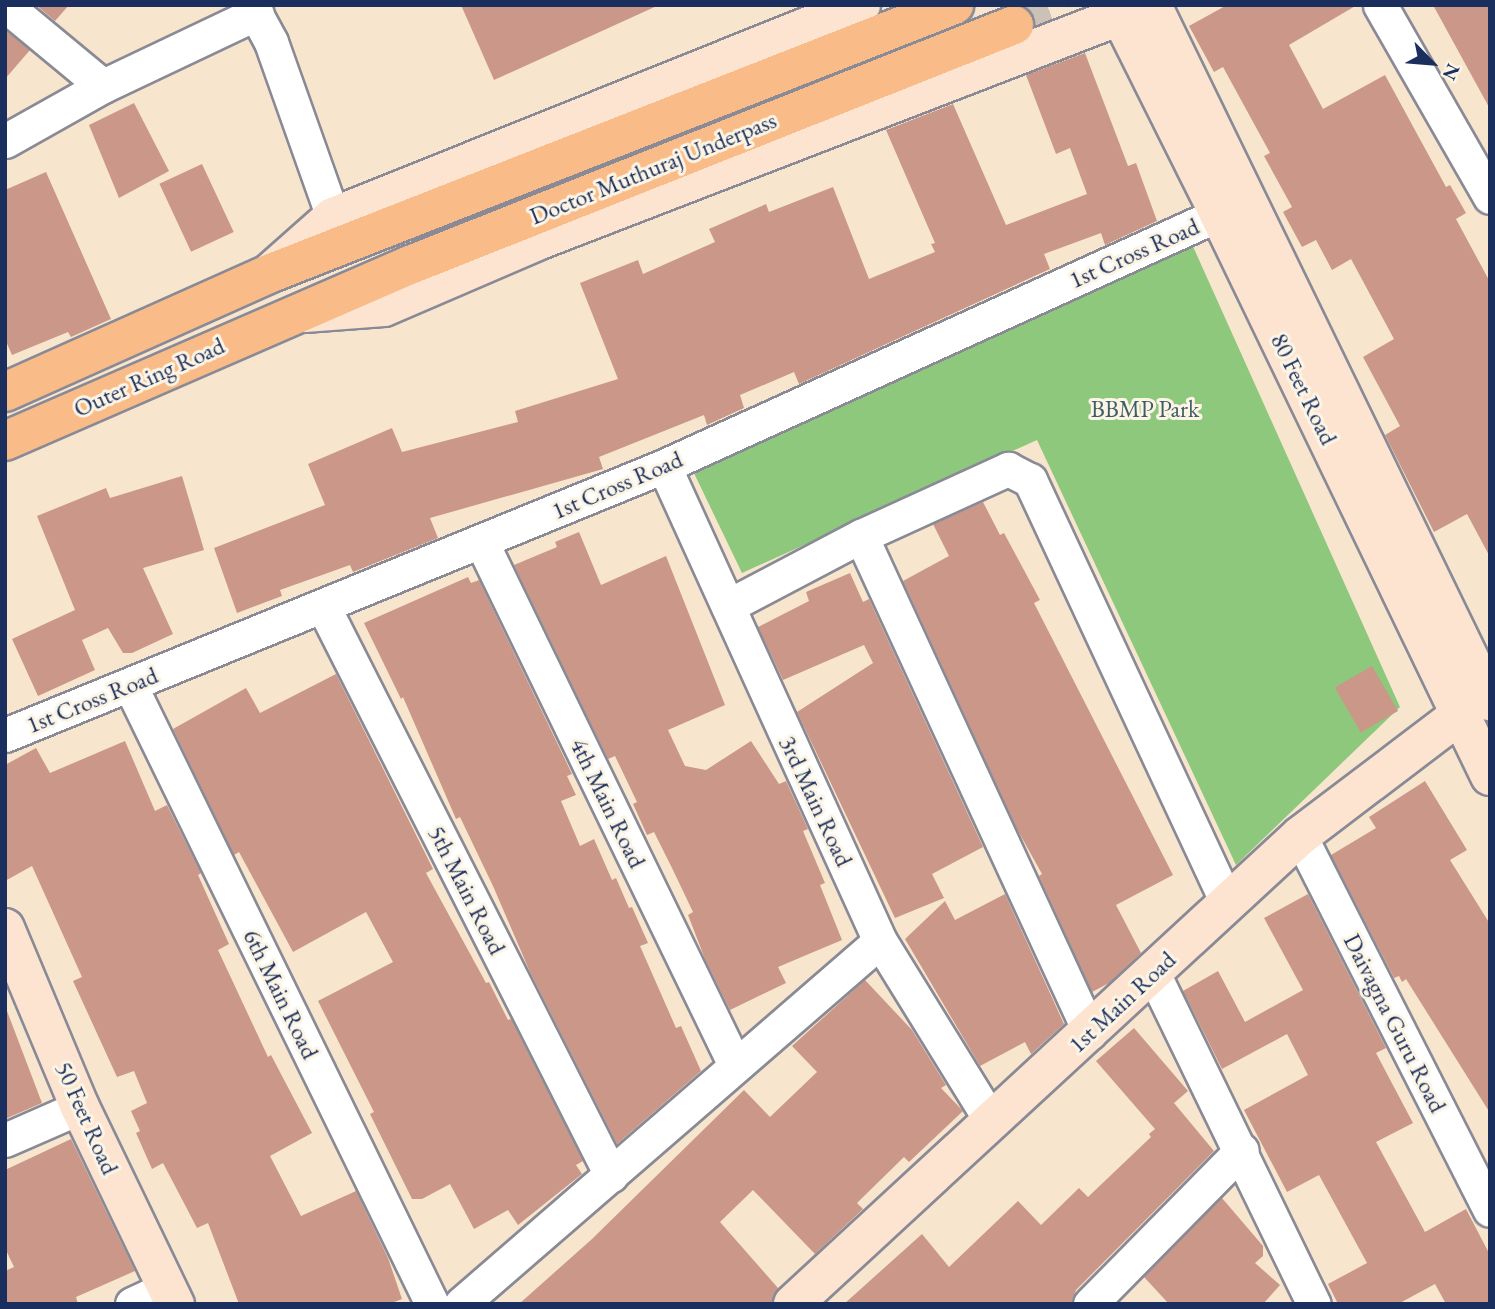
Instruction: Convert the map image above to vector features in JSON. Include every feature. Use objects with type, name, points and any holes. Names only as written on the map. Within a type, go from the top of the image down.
[{"type":"highway","name":"Doctor Muthuraj Underpass","points":[[271,272],[954,5]]},
{"type":"highway","name":"Doctor Muthuraj Underpass","points":[[293,314],[1014,25]]},
{"type":"highway","name":"Outer Ring Road","points":[[5,392],[271,272]]},
{"type":"highway","name":"Outer Ring Road","points":[[5,441],[293,314]]},
{"type":"street","points":[[5,5],[103,86]]},
{"type":"street","points":[[271,272],[333,217],[861,5]]},
{"type":"street","points":[[1380,5],[1490,197]]},
{"type":"street","points":[[293,314],[384,307],[537,241],[1134,8]]},
{"type":"street","name":"80 Feet Road","points":[[1134,8],[1219,214],[1478,702]]},
{"type":"street","name":"80 Feet Road","points":[[1134,8],[1478,702],[1490,776]]},
{"type":"street","points":[[5,141],[103,86],[254,9],[271,42],[333,217]]},
{"type":"street","name":"1st Cross Road","points":[[5,735],[664,466],[1219,214]]},
{"type":"street","name":"3rd Main Road","points":[[664,466],[880,941],[992,1122]]},
{"type":"street","points":[[728,606],[861,536],[1008,469],[1030,480],[1227,903]]},
{"type":"street","points":[[861,536],[1090,1033]]},
{"type":"street","name":"4th Main Road","points":[[481,541],[735,1065]]},
{"type":"street","name":"5th Main Road","points":[[324,606],[611,1175]]},
{"type":"street","name":"6th Main Road","points":[[130,685],[432,1304]]},
{"type":"street","name":"1st Main Road","points":[[793,1304],[1090,1033],[1300,836],[1478,702]]},
{"type":"street","name":"Daivagna Guru Road","points":[[1300,836],[1490,1210]]},
{"type":"street","points":[[461,1304],[880,941]]},
{"type":"street","name":"50 Feet Road","points":[[8,943],[80,1107],[171,1296]]},
{"type":"street","points":[[1153,973],[1314,1304]]},
{"type":"street","points":[[5,1140],[80,1107]]},
{"type":"street","points":[[1090,1304],[1241,1150]]},
{"type":"street","points":[[132,1304],[171,1296]]},
{"type":"green space","name":"BBMP Park","points":[[1191,242],[1400,707],[1236,865],[1037,440],[742,573],[692,469]]},
{"type":"building","points":[[36,5],[69,5],[55,21]]},
{"type":"building","points":[[461,5],[659,5],[494,80]]},
{"type":"building","points":[[1227,5],[1357,5],[1289,45],[1323,109],[1385,75],[1446,187],[1450,185],[1466,213],[1456,219],[1490,282],[1490,557],[1467,514],[1434,532],[1385,435],[1400,426],[1363,357],[1394,339],[1351,259],[1332,270],[1316,240],[1302,247],[1283,212],[1292,207],[1264,156],[1270,153],[1223,67],[1214,72],[1189,26]]},
{"type":"building","points":[[1433,5],[1490,5],[1490,109]]},
{"type":"building","points":[[5,30],[30,50],[5,79]]},
{"type":"building","points":[[1085,53],[1128,166],[1136,163],[1157,221],[1105,245],[1101,233],[1044,254],[1050,269],[799,384],[794,372],[740,395],[744,408],[707,425],[704,415],[599,457],[603,469],[430,518],[438,538],[353,572],[350,565],[280,590],[282,596],[237,613],[214,548],[325,505],[308,464],[392,428],[402,452],[518,422],[515,411],[618,379],[580,283],[638,260],[643,274],[715,242],[709,229],[766,204],[769,212],[833,187],[869,279],[935,252],[931,244],[935,243],[886,130],[953,104],[1006,225],[1087,194],[1070,148],[1056,154],[1026,75]]},
{"type":"building","points":[[134,103],[169,171],[119,198],[89,125]]},
{"type":"building","points":[[202,164],[234,232],[191,252],[159,184]]},
{"type":"building","points":[[46,172],[111,319],[71,337],[68,332],[12,355],[5,339],[5,190]]},
{"type":"building","points":[[182,476],[204,550],[143,568],[173,634],[132,653],[123,653],[108,628],[82,640],[95,670],[38,696],[12,639],[75,610],[37,516],[106,488],[110,498]]},
{"type":"building","points":[[983,502],[1000,535],[1004,533],[1040,600],[1034,603],[1173,875],[1116,905],[1141,953],[1109,983],[1092,992],[1039,876],[1042,874],[1017,829],[903,581],[949,556],[933,524]]},
{"type":"building","points":[[579,532],[601,585],[666,556],[725,705],[668,730],[685,766],[706,770],[751,741],[779,784],[786,781],[808,829],[803,831],[825,883],[820,885],[842,940],[778,967],[786,983],[730,1010],[705,959],[688,915],[693,912],[672,868],[654,832],[647,835],[633,804],[637,802],[615,756],[608,759],[514,565],[557,547],[555,542]]},
{"type":"building","points":[[850,573],[863,602],[869,599],[983,847],[932,874],[944,898],[895,918],[797,712],[873,663],[864,645],[783,680],[758,627],[809,601],[806,592]]},
{"type":"building","points":[[468,577],[471,583],[479,580],[572,774],[567,776],[576,795],[561,801],[580,846],[594,839],[612,880],[616,878],[629,908],[632,907],[648,943],[640,946],[676,1028],[681,1026],[701,1071],[617,1144],[530,972],[493,886],[460,817],[456,819],[403,697],[401,699],[364,623]]},
{"type":"building","points":[[1372,666],[1398,711],[1361,733],[1335,688]]},
{"type":"building","points":[[336,674],[433,869],[426,873],[486,983],[489,982],[508,1020],[511,1019],[583,1161],[576,1165],[582,1174],[518,1225],[508,1210],[474,1229],[450,1184],[422,1199],[412,1199],[370,1114],[374,1112],[318,1001],[393,962],[366,912],[293,952],[239,852],[234,855],[173,729],[246,688],[260,713]]},
{"type":"building","points":[[125,741],[155,811],[167,805],[201,873],[198,875],[229,944],[218,950],[268,1057],[271,1055],[312,1133],[270,1156],[301,1216],[356,1191],[388,1258],[402,1299],[389,1304],[239,1304],[208,1223],[197,1228],[163,1163],[152,1169],[136,1133],[140,1131],[131,1111],[147,1103],[134,1071],[117,1077],[73,981],[82,977],[32,866],[5,881],[5,765],[36,748],[50,773]]},
{"type":"building","points":[[1425,781],[1467,850],[1450,860],[1490,924],[1490,1113],[1406,979],[1402,982],[1399,976],[1394,978],[1331,855],[1376,828],[1369,817]]},
{"type":"building","points":[[1005,894],[1064,1024],[1031,1054],[1025,1042],[980,1066],[905,939],[945,901],[955,920]]},
{"type":"building","points":[[1308,894],[1386,1048],[1376,1053],[1413,1123],[1376,1142],[1425,1232],[1466,1209],[1490,1255],[1490,1304],[1446,1304],[1435,1284],[1398,1304],[1338,1304],[1328,1284],[1367,1263],[1319,1175],[1287,1192],[1244,1110],[1308,1075],[1287,1034],[1222,1069],[1183,991],[1218,971],[1245,1022],[1303,990],[1264,918]]},
{"type":"building","points":[[865,980],[912,1030],[946,1085],[941,1088],[963,1111],[909,1162],[904,1157],[857,1203],[863,1209],[815,1254],[753,1190],[720,1222],[778,1288],[772,1304],[519,1304],[592,1239],[744,1090],[770,1117],[817,1072],[792,1046]]},
{"type":"building","points":[[7,1011],[42,1103],[5,1119],[5,1012]]},
{"type":"building","points":[[1134,1028],[1188,1091],[1174,1103],[1214,1151],[1076,1290],[1071,1304],[844,1304],[922,1234],[949,1267],[1018,1201],[1041,1225],[1079,1188],[1088,1197],[1151,1137],[1149,1134],[1155,1129],[1096,1061]]},
{"type":"building","points":[[71,1139],[135,1271],[76,1297],[78,1304],[5,1304],[5,1271],[14,1267],[5,1248],[5,1170]]},
{"type":"building","points":[[1222,1198],[1263,1246],[1263,1256],[1255,1263],[1280,1285],[1263,1304],[1169,1304],[1144,1277]]},
{"type":"tunnel","points":[[1014,25],[1067,5]]}]
